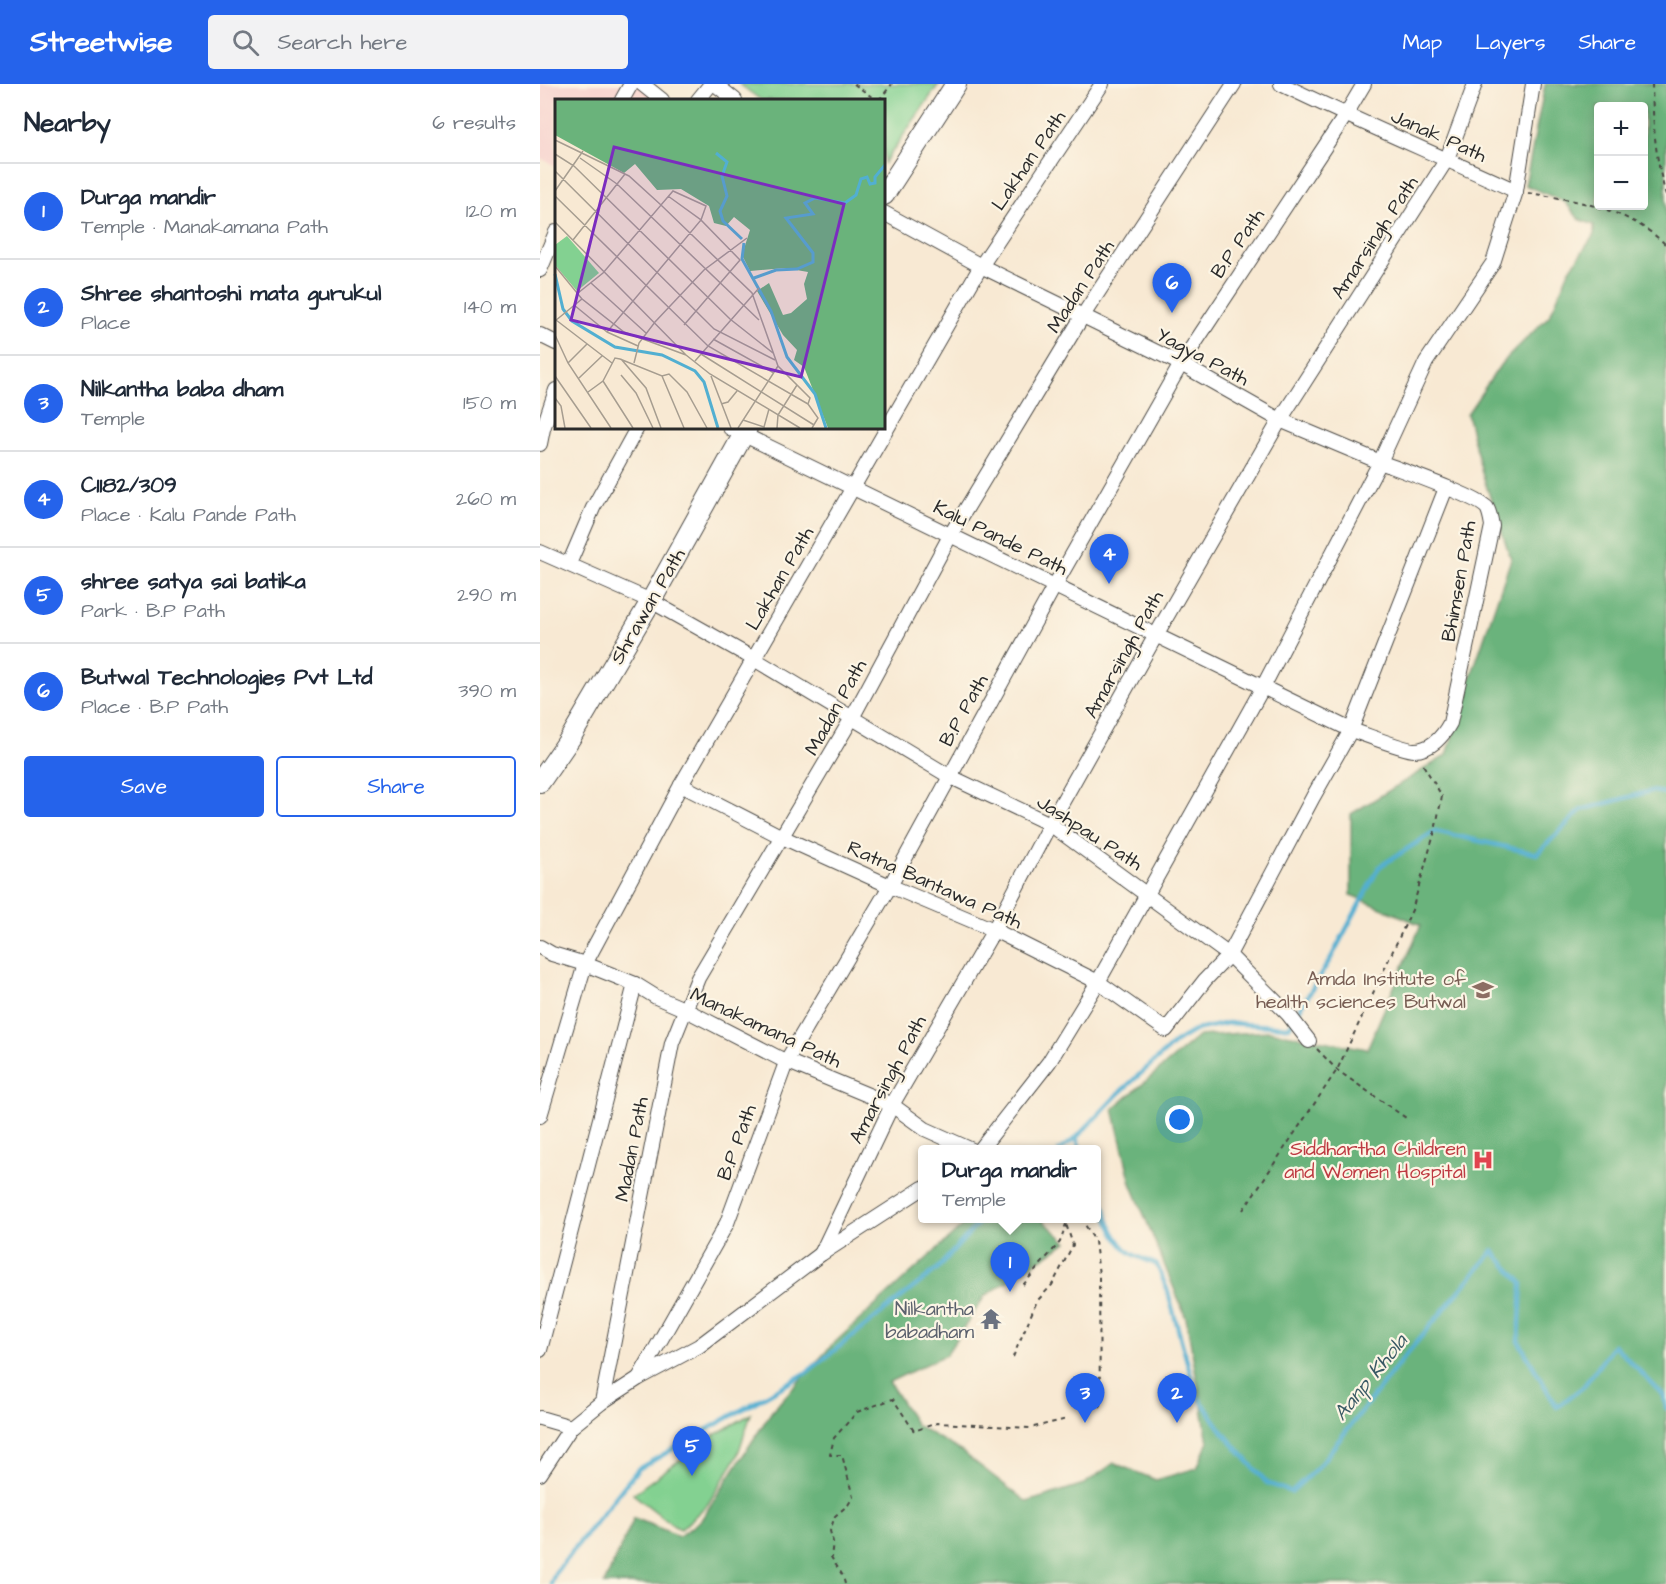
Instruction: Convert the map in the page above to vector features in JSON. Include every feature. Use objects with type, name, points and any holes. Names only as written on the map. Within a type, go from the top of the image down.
[{"type":"street","points":[[623,99],[631,84]]},
{"type":"street","points":[[642,84],[661,99]]},
{"type":"street","points":[[700,99],[713,84],[734,99]]},
{"type":"street","points":[[885,193],[956,84]]},
{"type":"street","name":"Lakhan Path","points":[[540,1116],[585,964],[681,785],[981,266],[1102,84]]},
{"type":"street","name":"Madan Path","points":[[602,1402],[672,1043],[698,978],[852,718],[951,534],[1082,317],[1234,84]]},
{"type":"street","name":"Janak Path","points":[[1281,84],[1345,116],[1516,191]]},
{"type":"street","name":"B.P Path","points":[[639,1378],[727,1223],[788,1060],[890,886],[1055,585],[1180,364],[1364,84]]},
{"type":"street","name":"Amarsingh Path","points":[[821,1254],[892,1105],[994,930],[1156,634],[1280,420],[1447,159],[1475,84]]},
{"type":"street","points":[[983,1145],[1049,1062],[1098,982],[1263,687],[1380,462],[1426,362],[1493,263],[1516,191],[1533,84]]},
{"type":"street","name":"Yagya Path","points":[[885,214],[981,266],[1180,364],[1280,420],[1380,462]]},
{"type":"street","points":[[540,270],[555,234]]},
{"type":"street","points":[[540,335],[555,342]]},
{"type":"street","points":[[540,444],[555,393]]},
{"type":"street","points":[[569,564],[593,508],[636,429]]},
{"type":"street","name":"Kalu Pande Path","points":[[741,430],[1351,730]]},
{"type":"street","name":"Shrawan Path","points":[[540,782],[571,737],[651,601],[741,430]]},
{"type":"street","name":"Bhimsen Path","points":[[1380,462],[1446,488],[1486,507],[1492,526],[1450,723],[1442,738],[1427,747],[1414,750]]},
{"type":"street","points":[[1229,956],[1312,796],[1351,730],[1446,488]]},
{"type":"street","name":"Jashpau Path","points":[[540,552],[651,601],[754,659],[949,776],[1050,824],[1229,956],[1288,1014],[1309,1041]]},
{"type":"street","points":[[1351,730],[1414,750]]},
{"type":"street","name":"Ratna Bantawa Path","points":[[681,785],[782,837],[994,930],[1098,982],[1166,1030],[1205,980],[1229,956]]},
{"type":"street","name":"Manakamana Path","points":[[540,947],[552,954],[585,964],[635,984],[656,998],[684,1009],[763,1050],[892,1105],[925,1129],[963,1145]]},
{"type":"street","points":[[540,1350],[635,984]]},
{"type":"street","points":[[540,1474],[572,1427],[602,1402],[639,1378],[699,1346],[821,1254],[918,1191]]},
{"type":"street","points":[[540,1418],[572,1427]]},
{"type":"path","points":[[854,84],[876,99]]},
{"type":"path","points":[[878,99],[892,84]]},
{"type":"path","points":[[1652,84],[1659,174],[1666,195]]},
{"type":"path","points":[[1516,191],[1609,210],[1630,218],[1657,236],[1666,245]]},
{"type":"path","points":[[1243,1210],[1337,1070],[1412,910],[1435,831],[1442,796],[1414,750]]},
{"type":"path","points":[[1309,1041],[1337,1070],[1406,1118]]},
{"type":"path","points":[[1084,1223],[1095,1241],[1099,1275],[1101,1410]]},
{"type":"path","points":[[1023,1285],[1060,1242],[1066,1224]]},
{"type":"path","points":[[1013,1357],[1037,1301],[1052,1285],[1073,1245],[1066,1224]]},
{"type":"path","points":[[846,1584],[831,1557],[833,1542],[830,1531],[835,1516],[848,1505],[853,1497],[842,1455],[830,1455],[834,1438],[857,1412],[893,1400],[914,1431],[938,1423],[1030,1428],[1067,1419]]},
{"type":"shaded area","points":[[540,84],[642,84],[661,99],[555,99],[555,166],[540,158]]},
{"type":"green space","points":[[739,84],[939,84],[885,162],[885,99],[760,99]]},
{"type":"green space","points":[[1545,84],[1666,84],[1666,1584],[604,1584],[634,1518],[679,1536],[701,1520],[772,1411],[832,1345],[966,1223],[1046,1223],[1067,1242],[985,1296],[946,1355],[889,1382],[916,1425],[961,1451],[1027,1502],[1084,1484],[1114,1463],[1156,1480],[1197,1468],[1208,1442],[1186,1318],[1131,1183],[1113,1109],[1199,1036],[1269,1031],[1367,1049],[1421,925],[1351,895],[1351,814],[1447,755],[1511,559],[1482,473],[1467,414],[1501,364],[1550,315],[1569,271],[1594,235],[1594,225],[1579,219],[1565,202],[1525,185]]},
{"type":"green space","points":[[751,1414],[737,1457],[708,1504],[681,1529],[633,1494],[713,1436]]},
{"type":"waterway","points":[[1066,1145],[1177,1041],[1196,1030],[1228,1023],[1289,1027],[1331,958],[1379,867],[1435,831],[1537,854],[1581,810],[1651,791],[1666,793]]},
{"type":"waterway","name":"Aanp Khola","points":[[1076,1138],[1079,1145]]},
{"type":"waterway","name":"Aanp Khola","points":[[1101,1194],[1115,1235],[1121,1243],[1133,1255],[1157,1265],[1167,1289],[1196,1394],[1226,1436],[1267,1483],[1291,1492],[1318,1467],[1404,1357],[1493,1251],[1522,1283],[1519,1342],[1557,1407],[1583,1387],[1614,1345],[1664,1396],[1666,1408]]},
{"type":"waterway","points":[[551,1584],[555,1573],[638,1469],[806,1373],[937,1269],[978,1223]]},
{"type":"place","name":"Butwal Technologies Pvt Ltd","points":[[1172,313]]},
{"type":"place","name":"C1182/309","points":[[1109,584]]},
{"type":"place","name":"Amda Institute of health sciences Butwal","points":[[1483,990]]},
{"type":"place","name":"Siddhartha Children and Women Hospital","points":[[1483,1160]]},
{"type":"place","name":"Durga mandir","points":[[1010,1292]]},
{"type":"place","name":"Nilkantha babadham","points":[[991,1319]]},
{"type":"place","name":"Nilkantha baba dham","points":[[1085,1423]]},
{"type":"place","name":"Shree shantoshi mata gurukul","points":[[1177,1423]]},
{"type":"place","name":"shree satya sai batika","points":[[692,1476]]}]
